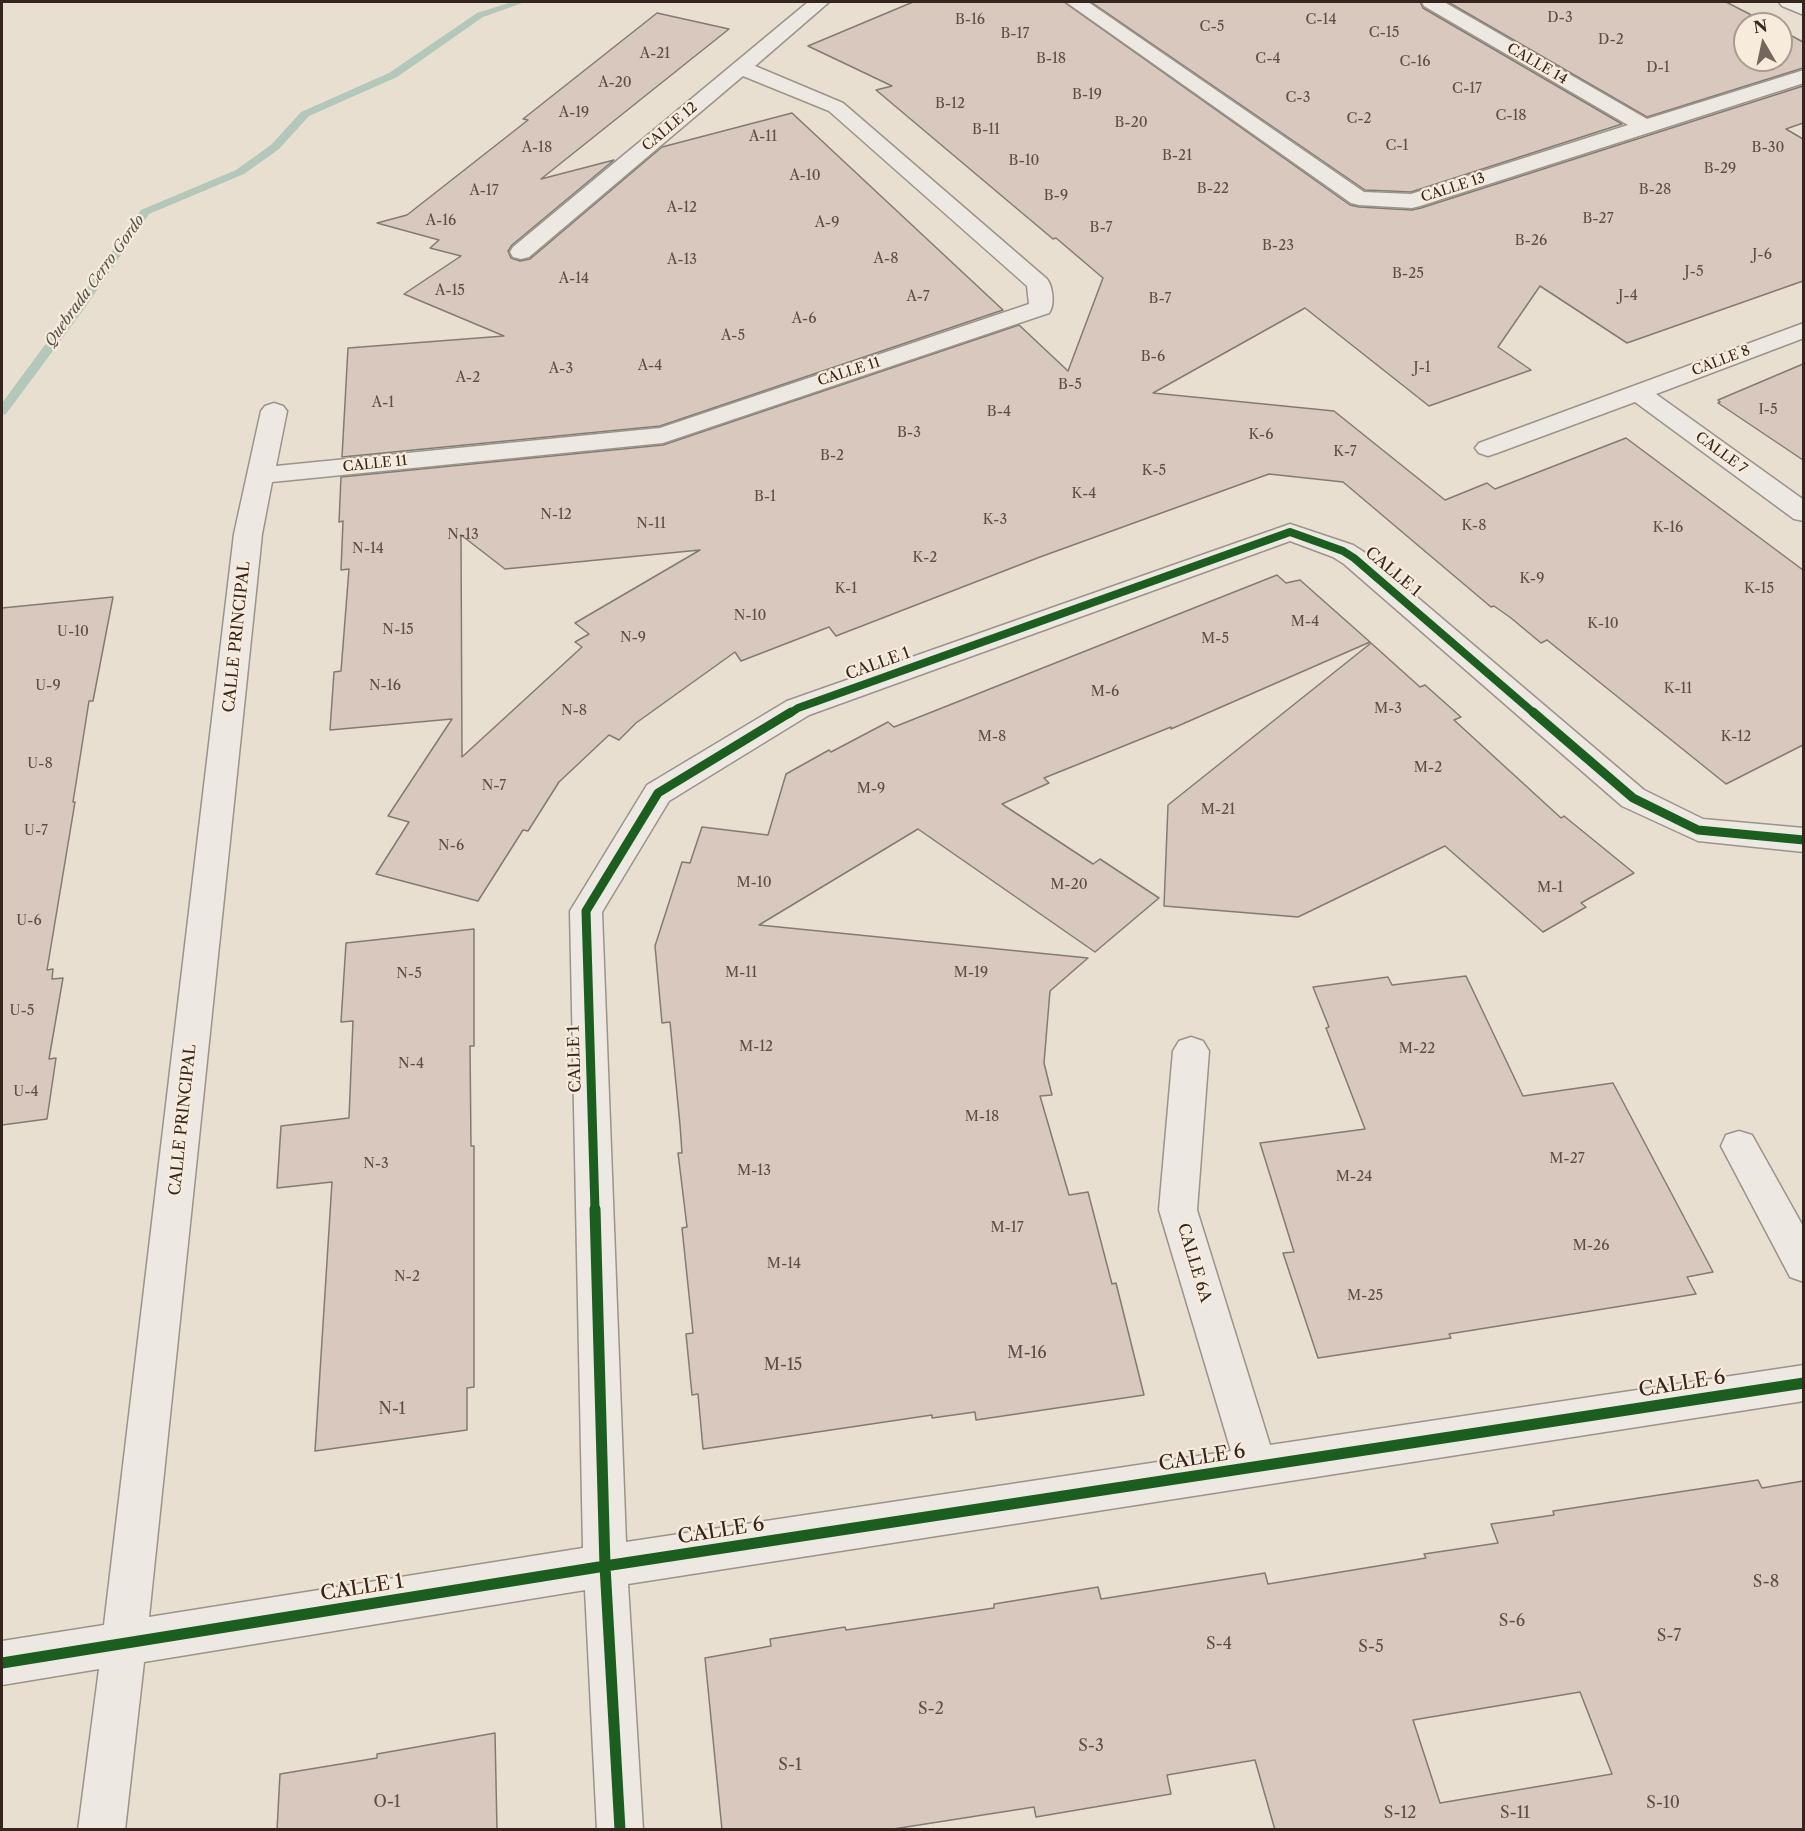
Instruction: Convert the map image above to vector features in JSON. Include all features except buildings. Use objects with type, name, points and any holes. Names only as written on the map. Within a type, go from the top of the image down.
[{"type":"street","name":"CALLE 12","points":[[521,252],[819,2]]},
{"type":"street","name":"CALLE 13","points":[[1076,2],[1359,198],[1412,201],[1803,76]]},
{"type":"street","name":"CALLE 14","points":[[1431,2],[1644,126]]},
{"type":"street","points":[[1789,2],[1803,9]]},
{"type":"street","name":"CALLE 11","points":[[260,475],[663,435],[1041,308],[1039,284],[836,107],[739,67]]},
{"type":"street","name":"CALLE 8","points":[[1488,448],[1803,330]]},
{"type":"street","name":"CALLE 7","points":[[1639,393],[1803,513]]},
{"type":"street","name":"CALLE PRINCIPAL","points":[[101,1830],[124,1645],[248,534],[274,411]]},
{"type":"street","name":"CALLE 1","points":[[620,1830],[605,1566],[586,911],[658,793],[798,708],[1290,532],[1343,551],[1354,558],[1633,798],[1698,830],[1803,840]]},
{"type":"street","name":"CALLE 6A","points":[[1191,1051],[1178,1210],[1257,1468]]},
{"type":"street","points":[[1739,1146],[1803,1265]]},
{"type":"street","name":"CALLE 6","points":[[605,1566],[1803,1383]]},
{"type":"street","name":"CALLE 1","points":[[2,1663],[605,1566]]},
{"type":"waterway","name":"Quebrada Cerro Gordo","points":[[2,411],[80,306],[145,212],[240,172],[275,147],[305,114],[393,75],[480,15],[520,2]]},
{"type":"cycle path","points":[[620,1830],[605,1566],[586,911],[658,793],[798,708],[1290,532],[1343,551],[1354,558],[1633,798],[1698,830],[1804,840]]},
{"type":"cycle path","points":[[2,1663],[605,1566],[1804,1383]]}]
